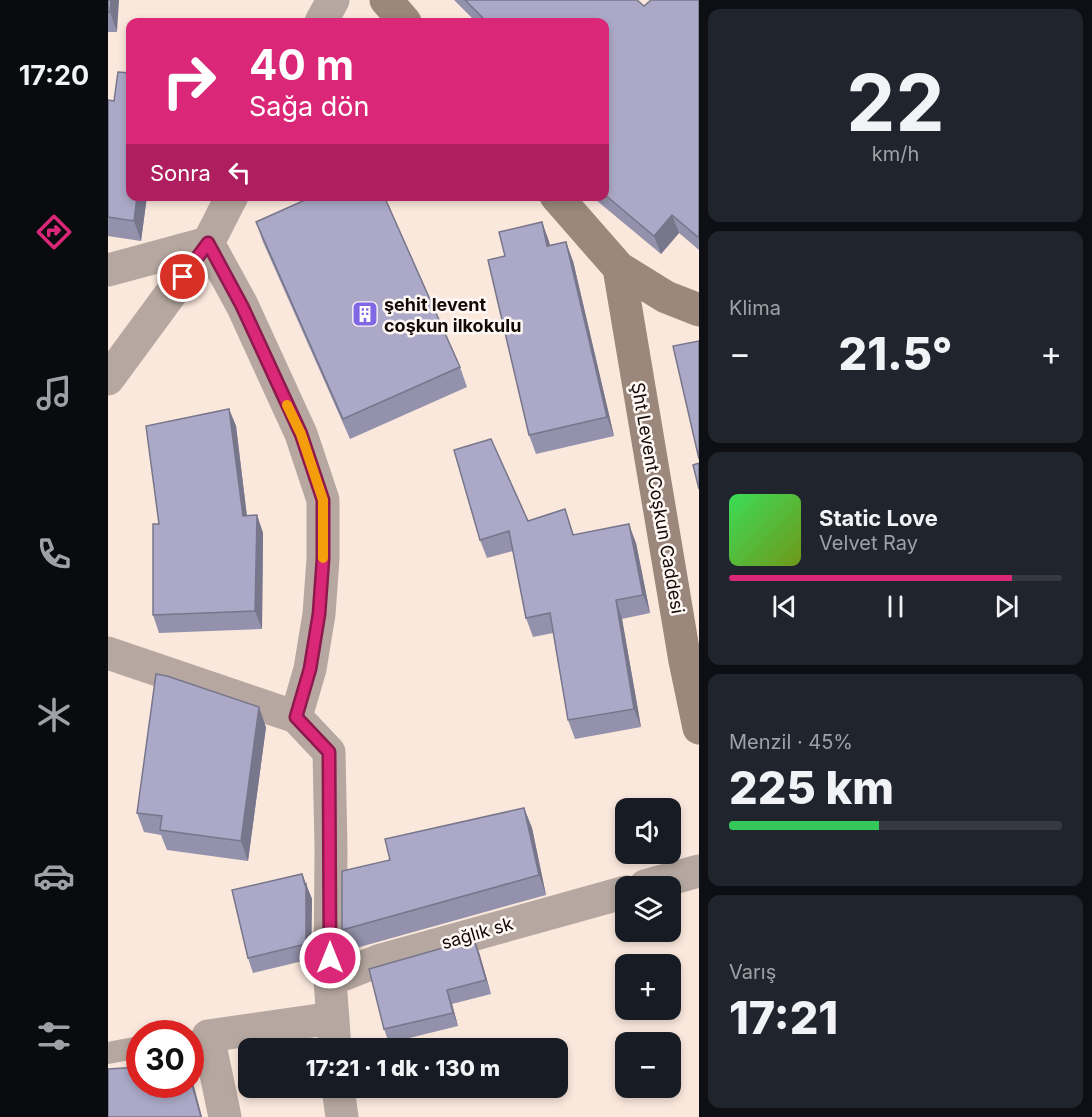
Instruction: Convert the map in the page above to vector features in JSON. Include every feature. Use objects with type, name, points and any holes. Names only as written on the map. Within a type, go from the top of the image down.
[{"type":"main road","points":[[386,0],[402,18]]},
{"type":"main road","points":[[560,201],[619,268],[666,297],[699,310]]},
{"type":"main road","name":"Şht Levent Coşkun Caddesi","points":[[619,268],[692,659],[699,728]]},
{"type":"street","points":[[323,18],[333,0]]},
{"type":"street","points":[[108,380],[208,243],[229,201]]},
{"type":"street","points":[[108,270],[208,243]]},
{"type":"street","points":[[208,243],[242,306],[301,434],[323,500],[323,559],[319,614],[310,669],[296,717]]},
{"type":"street","points":[[108,653],[296,717],[329,752],[330,980],[334,1033],[204,1038]]},
{"type":"street","points":[[681,877],[699,872]]},
{"type":"street","name":"sağlık sk","points":[[330,980],[378,961],[615,895]]},
{"type":"street","points":[[204,1053],[225,1117]]},
{"type":"street","points":[[339,1098],[342,1117]]},
{"type":"lane","points":[[108,1053],[126,1050]]},
{"type":"building","points":[[108,0],[111,0],[110,12],[108,12]]},
{"type":"building","points":[[465,0],[637,0],[644,6],[651,0],[699,0],[699,238],[672,215],[654,236],[609,198],[609,18],[483,18]]},
{"type":"building","points":[[118,72],[126,73],[126,201],[136,201],[134,221],[108,217],[108,100],[114,101]]},
{"type":"building","name":"şehit levent coşkun ilkokulu","points":[[303,201],[386,201],[460,367],[343,419],[256,222]]},
{"type":"building","points":[[542,222],[547,246],[566,242],[607,417],[529,435],[488,260],[505,256],[499,232]]},
{"type":"building","points":[[699,341],[699,459],[673,346]]},
{"type":"building","points":[[229,409],[243,516],[257,515],[255,611],[153,615],[153,524],[159,524],[146,426]]},
{"type":"building","points":[[491,439],[528,521],[565,509],[573,535],[629,524],[643,595],[616,600],[634,709],[568,720],[550,613],[526,618],[509,531],[480,540],[454,450]]},
{"type":"building","points":[[699,463],[699,489],[693,465]]},
{"type":"building","points":[[156,674],[259,707],[241,841],[160,830],[162,816],[137,813]]},
{"type":"building","points":[[524,808],[539,875],[342,930],[342,871],[390,860],[385,839]]},
{"type":"building","points":[[302,874],[306,884],[306,944],[248,958],[232,890]]},
{"type":"building","points":[[474,939],[486,980],[447,990],[453,1013],[384,1029],[369,969]]},
{"type":"building","points":[[126,1068],[126,1098],[196,1098],[201,1117],[108,1117],[108,1069]]},
{"type":"slow traffic","points":[[287,405],[301,434],[323,500],[323,558]]},
{"type":"place","name":"şehit levent coşkun ilkokulu","points":[[365,314]]},
{"type":"route","points":[[183,277],[208,243],[242,306],[301,434],[323,500],[323,559],[319,614],[310,669],[296,717],[329,752],[330,958]]}]
